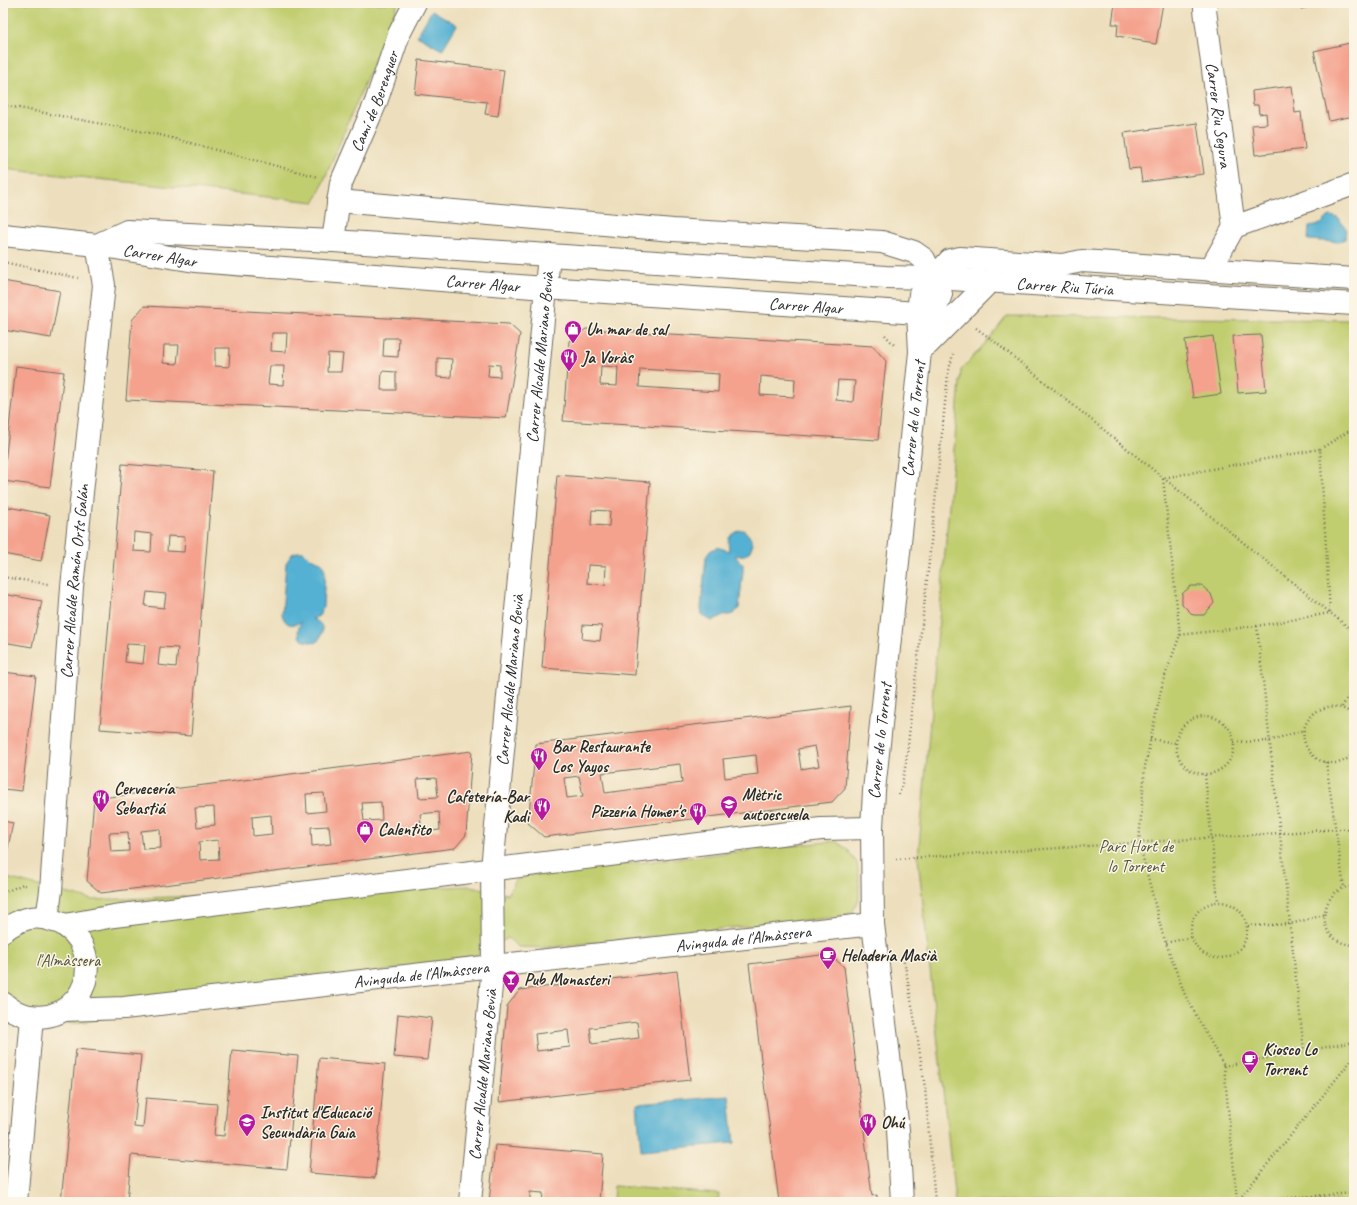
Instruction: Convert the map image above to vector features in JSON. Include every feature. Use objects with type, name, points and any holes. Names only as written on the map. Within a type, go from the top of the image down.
[{"type":"street","name":"Camí de Berenguer","points":[[339,192],[376,102],[399,34],[415,3]]},
{"type":"street","name":"Carrer Riu Segura","points":[[1205,3],[1234,227]]},
{"type":"street","points":[[1210,270],[1234,227],[1354,184]]},
{"type":"street","points":[[333,241],[339,192],[673,230],[882,242],[914,252],[924,286]]},
{"type":"street","name":"Carrer Algar","points":[[97,246],[127,231],[333,241],[896,277],[924,286]]},
{"type":"street","name":"Carrer Algar","points":[[3,236],[97,246],[194,260],[545,288],[924,286]]},
{"type":"street","name":"Carrer Alcalde Ramón Orts Galán","points":[[56,922],[51,891],[72,587],[104,285],[97,246]]},
{"type":"street","name":"Carrer Riu Túria","points":[[924,286],[951,247],[1064,256],[1082,261],[1354,279]]},
{"type":"street","name":"Carrer Alcalde Mariano Bevià","points":[[470,1202],[480,1085],[493,966],[492,869],[549,255]]},
{"type":"street","name":"Carrer de lo Torrent","points":[[896,277],[924,286],[941,294],[920,352]]},
{"type":"street","name":"Carrer Riu Túria","points":[[924,286],[989,282],[1354,304]]},
{"type":"street","name":"Carrer de lo Torrent","points":[[920,352],[989,282]]},
{"type":"street","name":"Carrer de lo Torrent","points":[[902,1202],[898,1130],[873,924],[872,828],[874,791],[920,352],[924,286]]},
{"type":"street","points":[[3,931],[15,922],[31,917],[56,922],[114,916],[821,829],[872,828]]},
{"type":"street","points":[[3,1003],[11,1011],[32,1017],[49,1016],[64,1010],[76,999],[84,984],[87,968],[85,951],[78,937],[56,922]]},
{"type":"street","name":"Avinguda de l'Almàssera","points":[[64,1010],[132,1007],[873,924]]},
{"type":"street","points":[[16,1202],[32,1017]]},
{"type":"street","name":"Carrer de lo Torrent","points":[[898,1130],[913,1202]]},
{"type":"path","points":[[3,105],[160,135],[339,192]]},
{"type":"path","points":[[3,262],[44,270],[104,285]]},
{"type":"path","points":[[974,327],[1003,348],[1354,632]]},
{"type":"path","points":[[898,799],[904,778],[923,621],[948,374],[955,349]]},
{"type":"path","points":[[1163,478],[1320,450],[1354,428]]},
{"type":"path","points":[[1320,450],[1330,612]]},
{"type":"path","points":[[1163,478],[1180,635],[1163,682],[1150,740],[1145,766],[1139,842],[1166,943],[1184,995],[1224,1066],[1236,1202]]},
{"type":"path","points":[[3,577],[72,587]]},
{"type":"path","points":[[1180,635],[1257,626],[1330,612]]},
{"type":"path","points":[[1257,626],[1304,1051]]},
{"type":"path","points":[[1342,707],[1354,686]]},
{"type":"path","points":[[1354,716],[1342,707],[1330,706],[1318,710],[1308,719],[1304,730],[1306,747],[1312,755],[1318,759],[1332,763],[1342,762],[1354,752]]},
{"type":"path","points":[[1202,716],[1215,718],[1222,722],[1230,729],[1234,742],[1231,758],[1223,768],[1215,773],[1205,775],[1192,771],[1186,767],[1179,759],[1176,742],[1180,731],[1189,721],[1202,716]]},
{"type":"path","points":[[1234,742],[1269,741],[1304,730]]},
{"type":"path","points":[[1150,740],[1176,742]]},
{"type":"path","points":[[1326,762],[1344,888]]},
{"type":"path","points":[[1205,775],[1218,901]]},
{"type":"path","points":[[890,860],[1354,828]]},
{"type":"path","points":[[1354,887],[1344,888],[1336,892],[1327,904],[1324,915],[1325,925],[1335,940],[1354,945]]},
{"type":"path","points":[[1218,901],[1230,903],[1236,906],[1243,914],[1248,926],[1245,941],[1238,952],[1221,958],[1207,956],[1201,952],[1194,944],[1191,937],[1190,926],[1195,915],[1205,905],[1218,901]]},
{"type":"path","points":[[1248,926],[1290,924],[1324,915]]},
{"type":"path","points":[[1166,943],[1191,937]]},
{"type":"path","points":[[901,954],[905,965],[925,1088],[935,1202]]},
{"type":"path","points":[[1224,1066],[1354,1042]]},
{"type":"path","points":[[1236,1202],[1354,1057]]},
{"type":"path","points":[[1236,1202],[1354,1193]]},
{"type":"green space","points":[[3,3],[398,3],[315,202],[3,169]]},
{"type":"green space","name":"Parc Hort de lo Torrent","points":[[1007,316],[1354,320],[1354,1202],[955,1202],[918,858],[961,370],[990,338]]},
{"type":"green space","name":"l'Almàssera","points":[[836,841],[848,850],[857,863],[859,877],[859,899],[852,913],[833,918],[544,948],[518,947],[508,938],[474,956],[76,1023],[3,1025],[3,877],[93,900],[470,886],[508,894],[515,881],[527,875]]},
{"type":"green space","points":[[614,1186],[719,1194],[718,1202],[613,1202]]},
{"type":"water","points":[[432,10],[457,25],[442,50],[417,36]]},
{"type":"water","points":[[1332,216],[1338,218],[1346,228],[1345,239],[1339,242],[1308,240],[1309,226],[1321,224],[1328,217]]},
{"type":"water","points":[[740,530],[744,530],[753,543],[750,551],[745,555],[735,556],[743,564],[739,608],[734,614],[722,616],[712,621],[702,615],[701,608],[706,557],[710,551],[717,547],[729,551],[728,544],[730,536]]},
{"type":"water","points":[[304,552],[310,558],[321,562],[325,570],[323,607],[319,616],[312,619],[319,623],[322,629],[321,636],[316,643],[305,641],[299,637],[298,630],[301,622],[291,625],[285,621],[282,614],[286,563],[292,554]]},
{"type":"water","points":[[729,1096],[734,1143],[641,1151],[637,1104]]},
{"type":"building","points":[[1115,3],[1163,3],[1156,44],[1117,36],[1118,24],[1112,24]]},
{"type":"building","points":[[1300,3],[1322,3],[1322,4],[1301,9]]},
{"type":"building","points":[[1354,42],[1354,116],[1329,121],[1314,51]]},
{"type":"building","points":[[419,60],[504,70],[498,116],[485,114],[487,102],[415,94]]},
{"type":"building","points":[[1292,86],[1295,113],[1301,112],[1305,149],[1255,155],[1252,125],[1267,124],[1266,113],[1259,114],[1258,105],[1253,105],[1252,91]]},
{"type":"building","points":[[1197,123],[1204,174],[1142,182],[1140,168],[1129,169],[1124,133]]},
{"type":"building","points":[[3,281],[60,291],[51,338],[3,330]]},
{"type":"building","points":[[144,306],[509,324],[520,334],[506,418],[126,400],[132,320]],"holes":[[[272,333],[287,333],[286,352],[271,351]],[[384,338],[399,338],[398,357],[383,356]],[[164,345],[179,345],[177,364],[163,363]],[[215,348],[230,348],[229,367],[215,366]],[[328,353],[343,354],[341,372],[327,372]],[[437,358],[452,359],[451,378],[437,377]],[[489,364],[500,365],[500,377],[488,376]],[[270,366],[284,366],[283,385],[268,384]],[[382,371],[396,372],[396,390],[381,390]]]},
{"type":"building","points":[[586,329],[873,346],[886,361],[878,440],[563,421],[569,341]],"holes":[[[601,366],[618,367],[617,386],[600,385]],[[640,369],[719,374],[718,392],[639,387]],[[761,376],[795,379],[794,397],[760,395]],[[838,380],[855,381],[853,402],[836,400]]]},
{"type":"building","points":[[1261,335],[1266,391],[1238,393],[1233,336]]},
{"type":"building","points":[[1213,336],[1221,394],[1193,398],[1185,340]]},
{"type":"building","points":[[16,366],[64,372],[50,487],[3,481]]},
{"type":"building","points":[[122,464],[213,471],[191,736],[100,729]],"holes":[[[134,532],[152,534],[151,552],[133,551]],[[168,536],[185,537],[184,552],[167,551]],[[147,592],[166,594],[164,608],[145,606]],[[127,644],[145,645],[143,664],[125,662]],[[160,647],[178,648],[176,667],[158,665]]]},
{"type":"building","points":[[557,475],[650,482],[635,675],[542,668]],"holes":[[[592,510],[610,511],[609,526],[591,525]],[[588,565],[606,566],[605,585],[587,583]],[[583,625],[602,626],[600,641],[582,639]]]},
{"type":"building","points":[[3,506],[50,515],[41,561],[3,554]]},
{"type":"building","points":[[1191,586],[1202,586],[1211,594],[1214,603],[1204,615],[1193,615],[1182,604],[1182,594]]},
{"type":"building","points":[[3,594],[42,601],[32,647],[3,642]]},
{"type":"building","points":[[3,672],[36,676],[22,791],[3,789]]},
{"type":"building","points":[[851,706],[845,788],[832,802],[544,837],[528,823],[536,744]],"holes":[[[815,746],[819,766],[801,769],[798,749]],[[756,755],[758,774],[725,778],[723,759]],[[680,764],[682,783],[605,793],[602,773]],[[579,776],[583,796],[567,798],[564,778]]]},
{"type":"building","points":[[472,751],[466,835],[455,848],[101,893],[87,881],[94,799]],"holes":[[[436,778],[438,797],[419,798],[417,779]],[[324,793],[326,811],[307,813],[306,794]],[[381,802],[382,820],[364,821],[362,803]],[[214,807],[215,825],[197,827],[195,808]],[[439,812],[440,830],[422,832],[420,814]],[[271,815],[272,834],[253,836],[252,817]],[[329,826],[331,844],[312,846],[311,827]],[[160,829],[161,848],[143,849],[141,831]],[[128,832],[129,851],[111,852],[109,833]],[[218,840],[219,859],[200,860],[199,842]]]},
{"type":"building","points":[[3,821],[13,823],[4,867],[3,867]]},
{"type":"building","points":[[829,954],[844,967],[872,1196],[877,1195],[877,1202],[779,1202],[749,964]]},
{"type":"building","points":[[677,971],[690,1080],[499,1102],[507,1006],[520,990]],"holes":[[[637,1022],[639,1038],[592,1044],[590,1028]],[[568,1030],[570,1047],[537,1051],[535,1034]]]},
{"type":"building","points":[[398,1014],[432,1018],[427,1060],[394,1057]]},
{"type":"building","points":[[76,1049],[141,1055],[134,1127],[143,1128],[146,1098],[217,1104],[214,1135],[224,1136],[232,1050],[298,1056],[287,1169],[131,1155],[127,1202],[61,1202]]},
{"type":"building","points":[[319,1058],[385,1064],[375,1178],[309,1173]]},
{"type":"building","points":[[495,1145],[603,1154],[599,1202],[542,1202],[543,1193],[530,1192],[530,1202],[489,1202]]},
{"type":"place","name":"Un mar de sal","points":[[573,344]]},
{"type":"place","name":"Ja Voràs","points":[[569,372]]},
{"type":"place","name":"Bar Restaurante Los Yayos","points":[[539,771]]},
{"type":"place","name":"Cervecería Sebastiá","points":[[101,813]]},
{"type":"place","name":"Mètric autoescuela","points":[[729,819]]},
{"type":"place","name":"Cafetería-Bar Kadi","points":[[542,821]]},
{"type":"place","name":"Pizzería Homer's","points":[[698,826]]},
{"type":"place","name":"Calentito","points":[[365,844]]},
{"type":"place","name":"Heladería Masià","points":[[828,970]]},
{"type":"place","name":"Pub Monasteri","points":[[511,994]]},
{"type":"place","name":"Kiosco Lo Torrent","points":[[1250,1074]]},
{"type":"place","name":"Institut d'Educació Secundària Gaia","points":[[247,1137]]},
{"type":"place","name":"Ohú","points":[[868,1137]]}]
